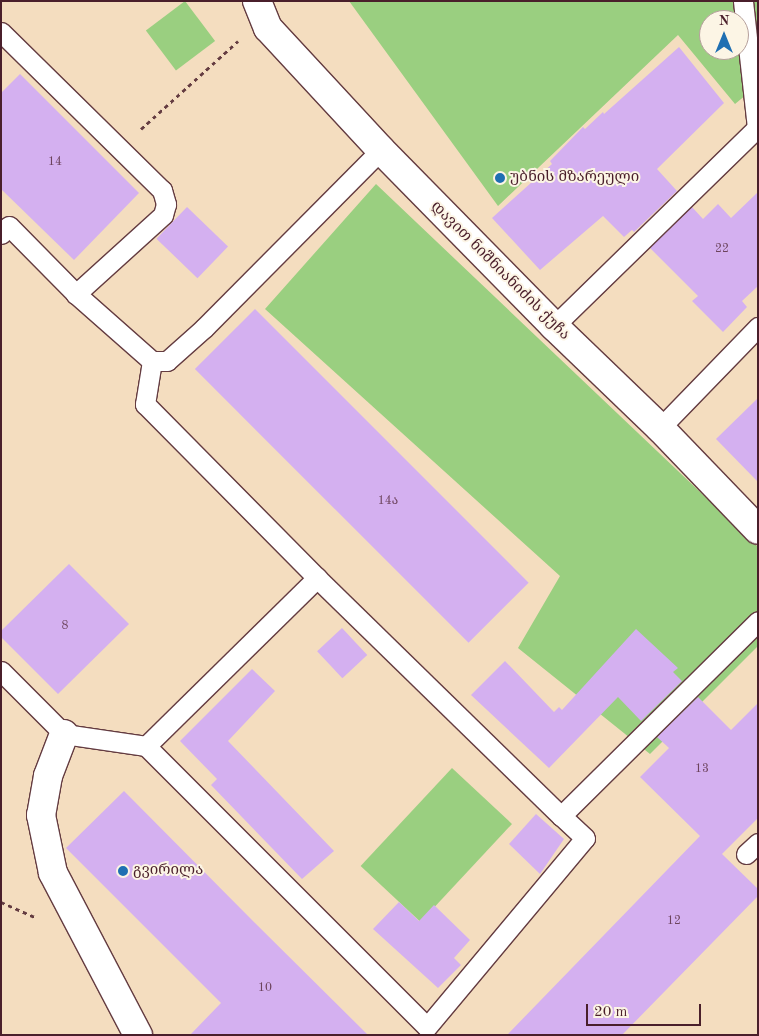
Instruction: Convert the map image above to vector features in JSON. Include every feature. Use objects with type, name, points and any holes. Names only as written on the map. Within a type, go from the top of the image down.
[{"type":"street","name":"დავით ნიშნიანიძის ქუჩა","points":[[257,1],[268,28],[381,150],[554,326],[660,428],[758,530]]},
{"type":"street","points":[[64,734],[48,776],[41,816],[53,873],[138,1035]]},
{"type":"lane","points":[[554,326],[758,128],[743,1]]},
{"type":"lane","points":[[1,32],[162,190],[166,204],[163,215],[76,294]]},
{"type":"lane","points":[[1,234],[10,226],[76,294],[152,362],[167,361],[204,328],[381,150]]},
{"type":"lane","points":[[660,428],[758,327]]},
{"type":"lane","points":[[1,671],[64,734],[146,746],[427,1027],[585,838],[317,578],[145,404],[152,362]]},
{"type":"lane","points":[[146,746],[317,578]]},
{"type":"lane","points":[[562,816],[758,621]]},
{"type":"path","points":[[120,148],[239,39]]},
{"type":"path","points":[[1,902],[41,920]]},
{"type":"green space","points":[[185,1],[215,41],[176,70],[146,30]]},
{"type":"green space","points":[[349,1],[758,1],[758,85],[735,104],[678,35],[498,206]]},
{"type":"green space","points":[[376,184],[758,547],[758,646],[650,754],[518,648],[560,576],[265,309]]},
{"type":"green space","points":[[452,768],[512,824],[421,922],[361,866]]},
{"type":"building","points":[[679,47],[724,103],[657,169],[677,191],[634,232],[632,230],[624,237],[603,216],[540,270],[492,218],[552,164],[550,161],[583,127],[585,129],[603,112],[604,114]]},
{"type":"building","points":[[20,74],[139,193],[74,260],[1,189],[1,93]]},
{"type":"building","points":[[758,192],[758,286],[742,301],[747,307],[723,332],[692,301],[698,296],[650,248],[692,207],[703,219],[718,204],[731,218]]},
{"type":"building","points":[[187,207],[228,247],[197,278],[156,239]]},
{"type":"building","points":[[255,309],[529,583],[469,643],[195,369]]},
{"type":"building","points":[[758,398],[758,482],[716,439]]},
{"type":"building","points":[[69,564],[129,624],[58,694],[1,637],[1,631]]},
{"type":"building","points":[[342,628],[367,655],[342,678],[317,651]]},
{"type":"building","points":[[636,629],[678,668],[673,672],[682,681],[641,721],[618,697],[549,768],[471,695],[505,661],[554,712],[559,707],[562,710]]},
{"type":"building","points":[[252,669],[275,691],[228,741],[334,851],[302,879],[211,785],[217,779],[180,741]]},
{"type":"building","points":[[698,697],[731,730],[758,703],[758,818],[722,854],[758,889],[758,896],[622,1035],[507,1035],[700,836],[640,777],[669,748],[657,737]]},
{"type":"building","points":[[124,791],[368,1035],[190,1035],[221,1003],[66,848]]},
{"type":"building","points":[[536,814],[564,839],[540,874],[509,844]]},
{"type":"building","points":[[399,902],[419,921],[434,905],[470,940],[454,958],[461,965],[438,988],[373,929]]},
{"type":"place","name":"უბნის მზარეული","points":[[500,178]]},
{"type":"place","name":"გვირილა","points":[[123,871]]}]
